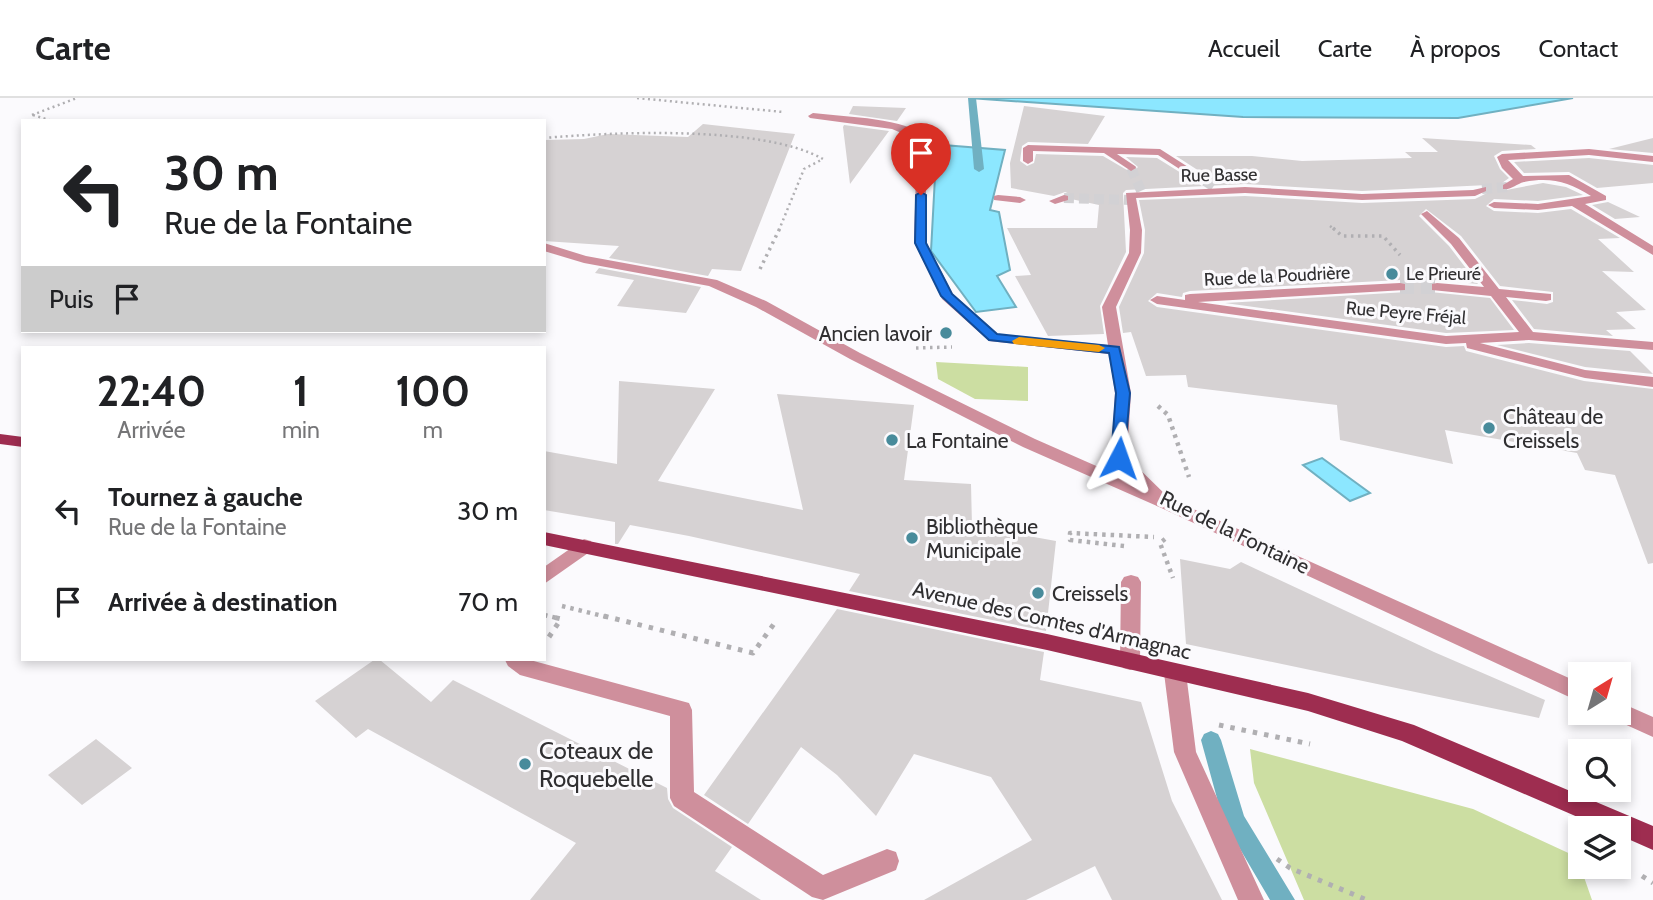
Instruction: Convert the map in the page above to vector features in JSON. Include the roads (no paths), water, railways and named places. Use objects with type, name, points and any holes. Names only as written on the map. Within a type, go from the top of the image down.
[{"type":"main road","points":[[0,439],[21,442]]},
{"type":"main road","name":"Avenue des Comtes d'Armagnac","points":[[546,538],[1308,702],[1406,732],[1533,783],[1653,838]]},
{"type":"street","points":[[813,116],[906,130],[923,135],[930,142],[921,173],[920,243],[947,296],[994,338],[1115,350]]},
{"type":"street","points":[[1028,161],[1028,148],[1160,152],[1205,181]]},
{"type":"street","points":[[1108,152],[1131,169]]},
{"type":"street","points":[[1520,179],[1506,166],[1502,157],[1590,152],[1653,159]]},
{"type":"street","points":[[1494,205],[1538,207],[1602,198],[1569,178],[1520,179],[1507,187]]},
{"type":"street","name":"Rue Basse","points":[[1109,307],[1135,253],[1136,230],[1130,195],[1217,189],[1362,197],[1427,196],[1475,193],[1482,189]]},
{"type":"street","points":[[998,198],[1020,200]]},
{"type":"street","points":[[1574,202],[1653,251]]},
{"type":"street","points":[[1446,212],[1427,214],[1455,241],[1494,295],[1529,336]]},
{"type":"street","points":[[546,248],[584,259],[712,283],[761,304],[855,356],[1029,443],[1163,502]]},
{"type":"street","name":"Rue de la Poudrière","points":[[1157,300],[1400,287]]},
{"type":"street","points":[[1437,287],[1494,295],[1546,298]]},
{"type":"street","name":"Rue Peyre Fréjal","points":[[1157,300],[1446,340],[1529,336],[1653,346]]},
{"type":"street","name":"Rue de la Fontaine","points":[[1109,307],[1123,393],[1119,458],[1163,502],[1568,688]]},
{"type":"street","points":[[1446,340],[1528,357],[1585,374],[1653,382]]},
{"type":"street","points":[[546,575],[584,546]]},
{"type":"street","points":[[1130,662],[1131,582]]},
{"type":"street","points":[[516,661],[527,669],[681,710],[682,798],[821,888],[887,861]]},
{"type":"street","points":[[1175,673],[1185,752],[1251,900]]},
{"type":"street","points":[[1631,717],[1653,727]]},
{"type":"water","points":[[969,98],[1573,98],[1458,118],[1243,117]]},
{"type":"water","points":[[943,145],[1005,150],[990,210],[999,212],[1010,270],[997,276],[1016,307],[976,312],[931,251],[935,177]]},
{"type":"water","points":[[1322,458],[1370,493],[1350,501],[1303,465]]},
{"type":"waterway","points":[[972,98],[979,169]]},
{"type":"waterway","points":[[1211,740],[1234,820],[1283,900]]},
{"type":"tunnel","points":[[1131,168],[1143,195]]},
{"type":"tunnel","points":[[1205,181],[1216,188]]},
{"type":"tunnel","points":[[1482,189],[1507,187]]},
{"type":"tunnel","points":[[1064,198],[1131,200]]},
{"type":"tunnel","points":[[1400,287],[1437,287]]},
{"type":"place","name":"Le Prieuré","points":[[1392,274]]},
{"type":"place","name":"Ancien lavoir","points":[[946,333]]},
{"type":"place","name":"Château de Creissels","points":[[1489,428]]},
{"type":"place","name":"La Fontaine","points":[[892,440]]},
{"type":"place","name":"Bibliothèque Municipale","points":[[912,538]]},
{"type":"place","name":"Creissels","points":[[1038,593]]},
{"type":"place","name":"Coteaux de Roquebelle","points":[[525,764]]}]
